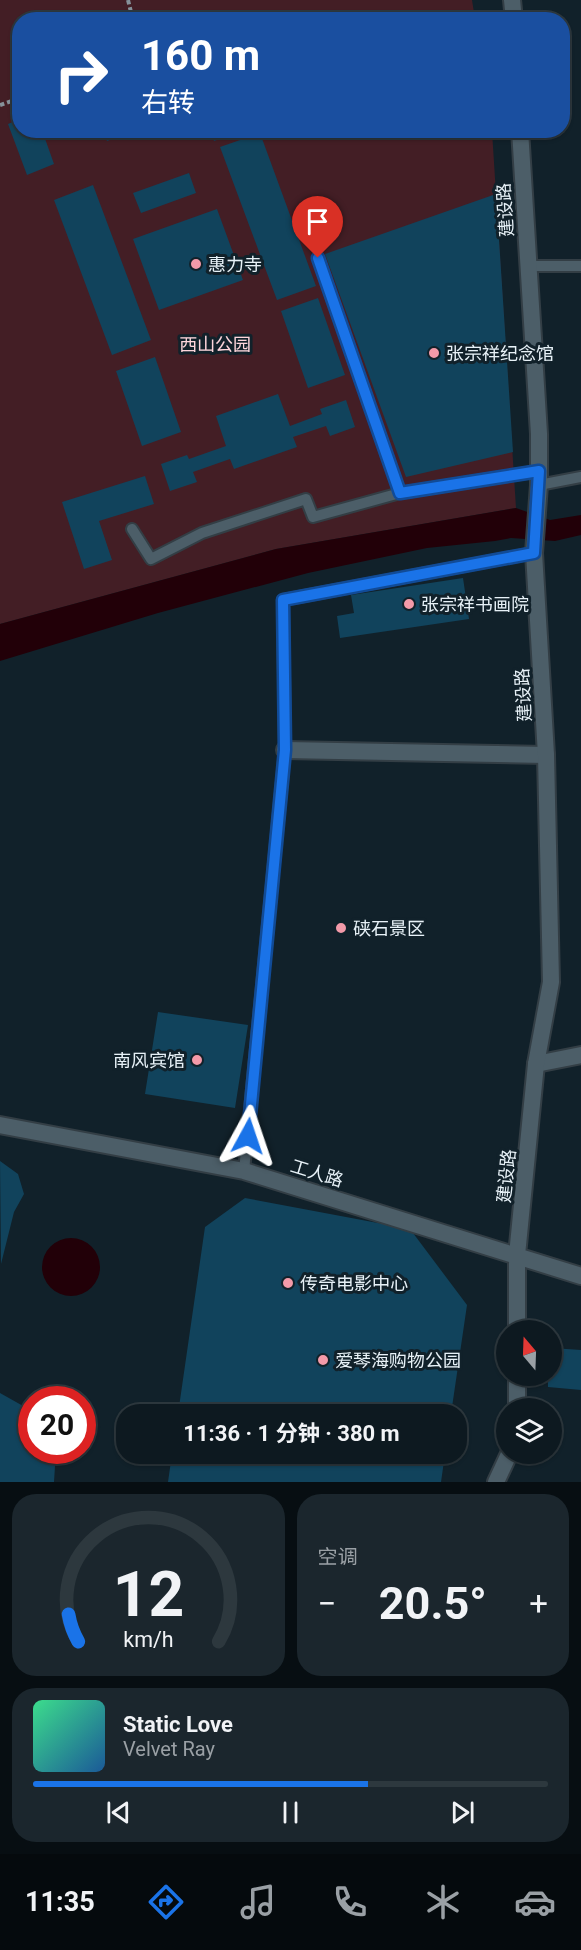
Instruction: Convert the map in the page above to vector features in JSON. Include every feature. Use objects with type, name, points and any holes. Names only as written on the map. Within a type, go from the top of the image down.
[{"type":"street","name":"建设路","points":[[517,1320],[517,1255],[536,1064],[551,982],[546,755],[534,553],[539,478],[520,138]]},
{"type":"street","points":[[285,750],[546,755]]},
{"type":"street","points":[[536,1064],[581,1055]]},
{"type":"street","name":"工人路","points":[[0,1125],[244,1172],[581,1276]]},
{"type":"street","points":[[496,1482],[504,1464]]},
{"type":"lane","points":[[318,258],[400,493]]},
{"type":"lane","points":[[528,266],[581,266]]},
{"type":"lane","points":[[132,529],[151,559],[202,533],[306,499],[313,516],[400,493],[539,478],[581,477]]},
{"type":"lane","points":[[244,1172],[285,750],[283,600],[534,553]]},
{"type":"green space","name":"西山公园","points":[[0,0],[472,0],[474,12],[12,12],[12,138],[492,138],[516,508],[276,549],[0,624]]},
{"type":"shaded area","points":[[516,508],[550,520],[581,515],[581,535],[555,541],[511,538],[427,548],[308,573],[158,613],[0,661],[0,624],[276,549]]},
{"type":"shaded area","points":[[65,1238],[77,1238],[92,1246],[100,1261],[100,1273],[92,1288],[77,1296],[65,1296],[50,1288],[42,1273],[42,1261],[50,1246]]},
{"type":"building","points":[[12,122],[12,135],[8,124]]},
{"type":"building","points":[[13,138],[45,138],[54,164],[27,175]]},
{"type":"building","points":[[246,138],[262,138],[316,286],[277,300],[220,147]]},
{"type":"building","points":[[189,173],[196,193],[141,213],[133,193]]},
{"type":"building","points":[[93,185],[151,340],[112,355],[54,200]]},
{"type":"building","name":"张宗祥纪念馆","points":[[496,194],[513,452],[406,477],[325,254]]},
{"type":"building","points":[[217,209],[243,280],[159,310],[133,239]]},
{"type":"building","points":[[318,298],[345,375],[308,388],[281,311]]},
{"type":"building","points":[[155,357],[181,432],[142,446],[116,371]]},
{"type":"building","points":[[278,394],[290,426],[322,414],[320,409],[346,400],[355,427],[330,436],[326,426],[293,437],[297,447],[234,469],[230,459],[193,472],[197,482],[170,491],[161,464],[187,455],[189,459],[226,446],[216,416]]},
{"type":"building","points":[[145,476],[154,504],[99,521],[112,560],[84,569],[62,502]]},
{"type":"building","name":"张宗祥书画院","points":[[463,578],[469,619],[340,638],[337,616],[354,613],[351,595]]},
{"type":"building","name":"南风宾馆","points":[[158,1012],[248,1025],[235,1108],[145,1094]]},
{"type":"building","points":[[0,1161],[18,1174],[24,1194],[14,1212],[1,1264]]},
{"type":"building","name":"爱琴海购物公园","points":[[245,1198],[410,1229],[467,1305],[452,1404],[179,1404],[205,1227]]},
{"type":"building","points":[[562,1349],[581,1350],[581,1390],[548,1387],[562,1386]]},
{"type":"building","points":[[0,1393],[18,1403],[18,1464],[55,1464],[54,1482],[0,1482]]},
{"type":"building","points":[[171,1464],[444,1464],[441,1482],[168,1482]]},
{"type":"place","name":"惠力寺","points":[[196,264]]},
{"type":"place","name":"张宗祥纪念馆","points":[[434,353]]},
{"type":"place","name":"张宗祥书画院","points":[[409,604]]},
{"type":"place","name":"硖石景区","points":[[341,928]]},
{"type":"place","name":"南风宾馆","points":[[197,1060]]},
{"type":"place","name":"传奇电影中心","points":[[288,1283]]},
{"type":"place","name":"爱琴海购物公园","points":[[323,1360]]},
{"type":"route","points":[[248,1136],[285,750],[283,600],[534,553],[539,471],[400,493],[318,258]]}]
